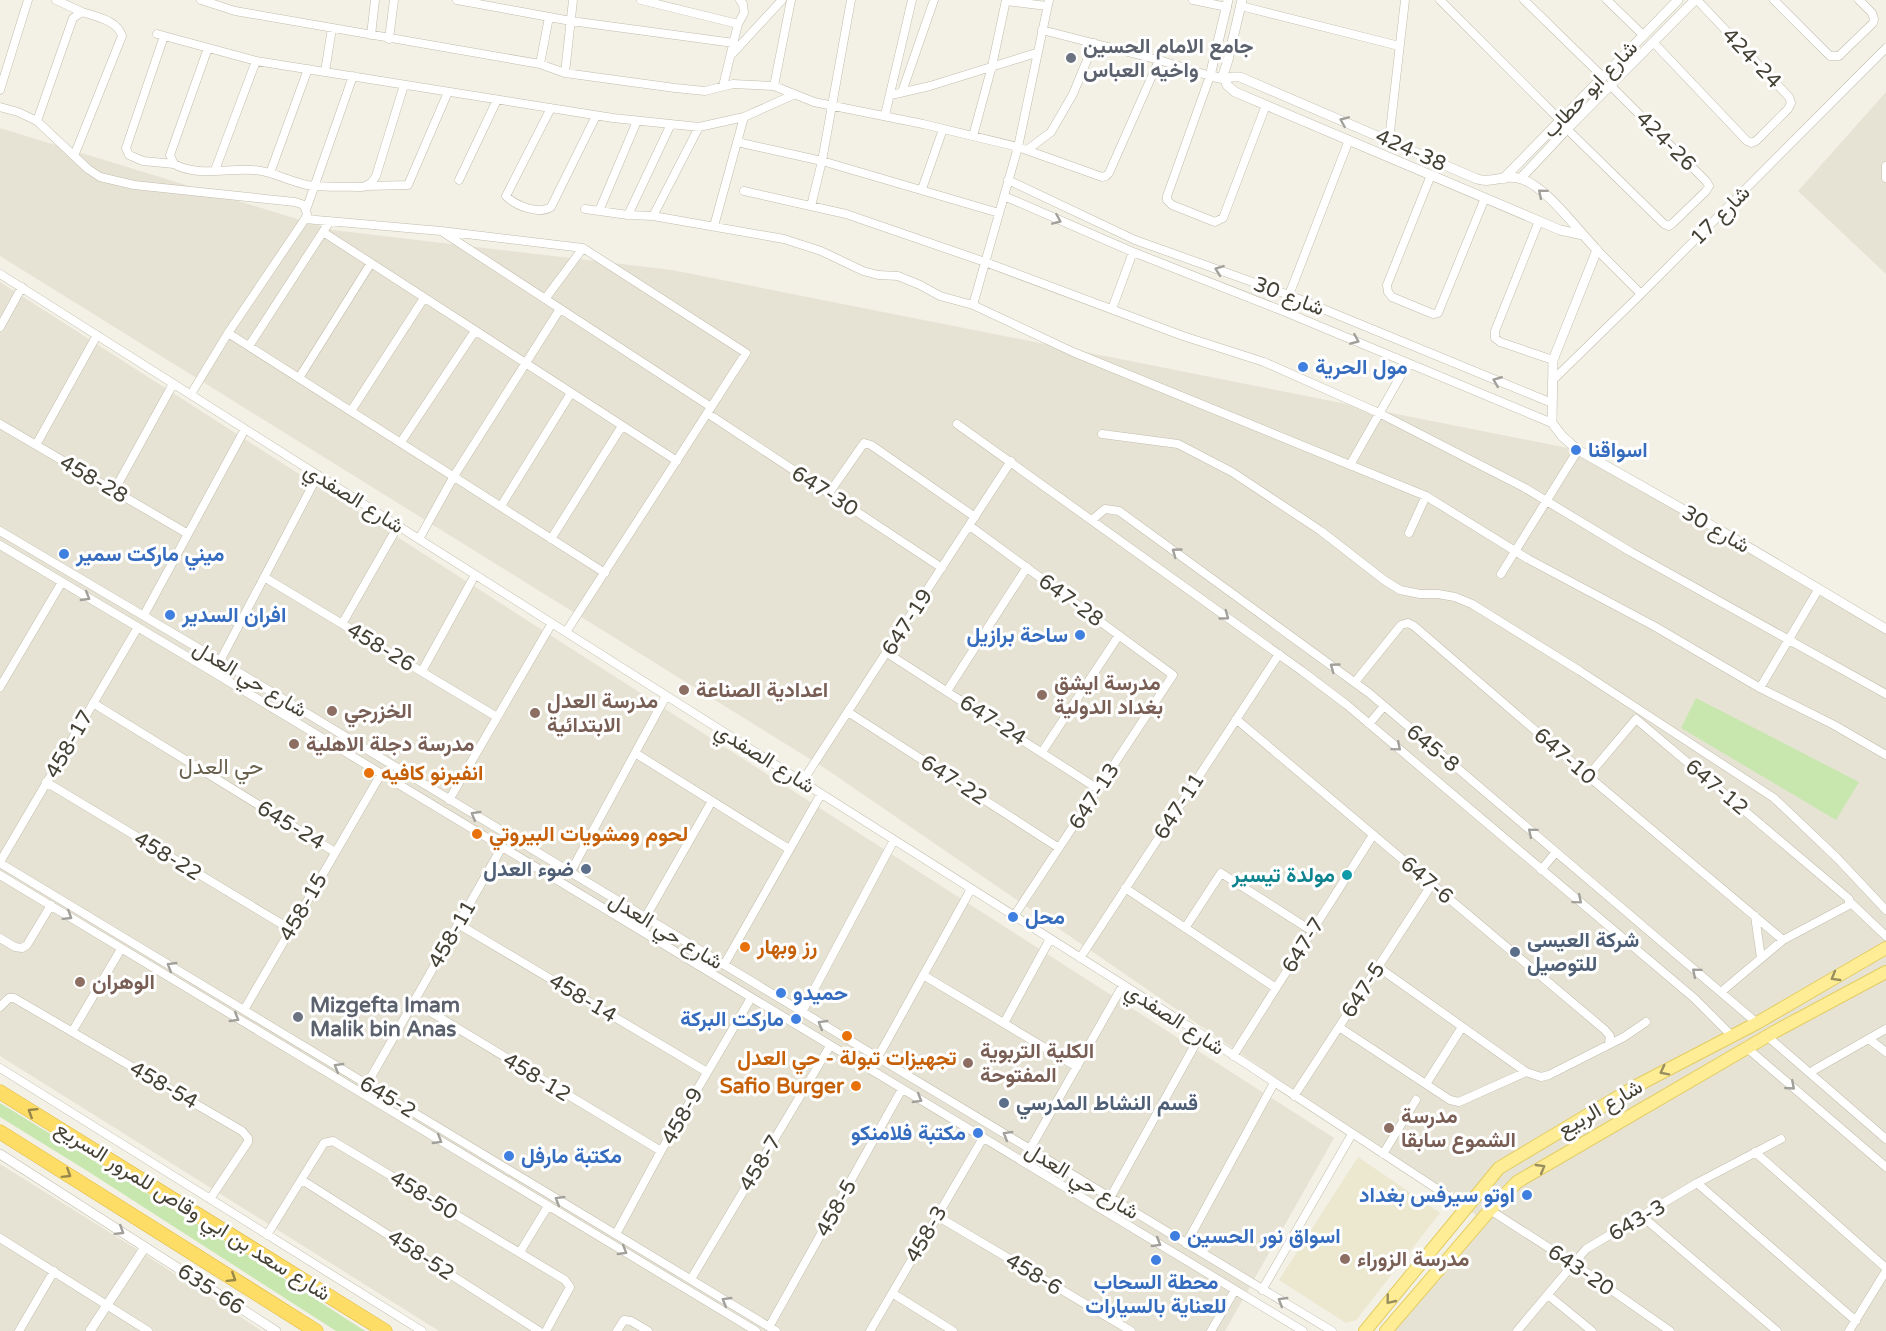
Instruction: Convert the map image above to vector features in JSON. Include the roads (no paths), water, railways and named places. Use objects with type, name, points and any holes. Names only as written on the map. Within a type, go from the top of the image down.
[{"type":"highway","name":"شارع سعد بن ابي وقاص للمرور السريع","points":[[0,1092],[385,1331]]},
{"type":"highway","name":"شارع سعد بن ابي وقاص للمرور السريع","points":[[0,1132],[316,1331]]},
{"type":"main road","name":"شارع الربيع","points":[[1365,1331],[1499,1168],[1638,1085],[1757,1023],[1886,948]]},
{"type":"main road","name":"شارع الربيع","points":[[1386,1331],[1517,1182],[1767,1036],[1886,972]]},
{"type":"street","points":[[0,90],[28,0]]},
{"type":"street","points":[[56,0],[115,24],[122,36],[74,156]]},
{"type":"street","points":[[201,0],[235,11],[540,64],[565,73],[705,91],[742,84],[774,86],[833,106],[1018,147],[1101,177],[1106,176],[1159,60]]},
{"type":"street","points":[[371,35],[375,0]]},
{"type":"street","points":[[389,39],[394,0]]},
{"type":"street","points":[[457,0],[571,21],[734,44]]},
{"type":"street","points":[[565,73],[573,0]]},
{"type":"street","points":[[641,0],[738,24]]},
{"type":"street","points":[[723,86],[738,24],[744,13],[740,0]]},
{"type":"street","points":[[732,55],[782,0]]},
{"type":"street","points":[[774,86],[791,0]]},
{"type":"street","points":[[811,206],[833,106],[851,0]]},
{"type":"street","points":[[885,116],[912,0]]},
{"type":"street","points":[[902,92],[934,0]]},
{"type":"street","points":[[973,136],[992,66],[1006,0],[1048,3],[1018,147],[973,305]]},
{"type":"street","points":[[1193,0],[1227,4],[1210,76],[1167,196],[1167,200],[1172,205],[1215,222],[1223,218],[1266,105]]},
{"type":"street","points":[[1389,140],[1405,0]]},
{"type":"street","points":[[1440,0],[1560,119]]},
{"type":"street","points":[[1524,0],[1602,76]]},
{"type":"street","points":[[1607,0],[1643,35]]},
{"type":"street","name":"شارع ابو حطاب","points":[[1503,179],[1678,0]]},
{"type":"street","name":"شارع ابو حطاب","points":[[1521,178],[1696,0]]},
{"type":"street","name":"424-24","points":[[1653,42],[1747,141],[1751,143],[1756,141],[1788,109],[1791,103],[1789,97],[1696,0]]},
{"type":"street","points":[[1774,0],[1834,58],[1839,56],[1873,23],[1872,14],[1859,0]]},
{"type":"street","points":[[1223,79],[1241,3],[1399,46]]},
{"type":"street","points":[[37,121],[73,18],[76,13],[82,12]]},
{"type":"street","points":[[540,64],[549,17]]},
{"type":"street","points":[[325,72],[332,28]]},
{"type":"street","name":"424-38","points":[[1042,30],[1159,60],[1210,76],[1223,79],[1240,77],[1477,179],[1487,181],[1521,178],[1553,202],[1582,235],[1641,294]]},
{"type":"street","points":[[448,92],[408,184],[363,187],[316,186],[246,169],[188,169],[174,164],[143,161],[129,155],[126,148],[161,35],[256,61],[551,108],[596,116],[699,127],[744,117],[793,94]]},
{"type":"street","points":[[1027,150],[1051,132],[1073,94],[1094,43]]},
{"type":"street","points":[[174,164],[170,158],[171,151],[208,48]]},
{"type":"street","name":"شارع 17","points":[[1552,381],[1886,48]]},
{"type":"street","points":[[891,95],[930,86],[1036,53]]},
{"type":"street","points":[[215,170],[256,61]]},
{"type":"street","points":[[270,173],[308,69]]},
{"type":"street","points":[[191,394],[228,333],[305,219],[306,210],[353,76]]},
{"type":"street","name":"424-38","points":[[1223,79],[1232,90],[1266,105],[1560,230],[1582,235]]},
{"type":"street","points":[[363,187],[371,183],[376,176],[404,85]]},
{"type":"street","name":"424-26","points":[[1567,129],[1664,224],[1669,226],[1673,223],[1706,191],[1709,186],[1706,181],[1610,85]]},
{"type":"street","points":[[459,180],[497,100]]},
{"type":"street","points":[[0,106],[37,121],[88,169],[100,177],[116,182],[295,202],[300,203],[306,210]]},
{"type":"street","points":[[551,108],[506,196],[519,205],[539,210],[551,207],[596,116]]},
{"type":"street","points":[[714,226],[744,117]]},
{"type":"street","points":[[600,211],[637,121]]},
{"type":"street","points":[[628,216],[671,124]]},
{"type":"street","points":[[653,216],[699,127]]},
{"type":"street","points":[[922,189],[943,129]]},
{"type":"street","points":[[1289,295],[1349,140]]},
{"type":"street","points":[[737,142],[822,161],[999,213]]},
{"type":"street","points":[[1886,166],[1886,178]]},
{"type":"street","points":[[1431,175],[1387,285],[1392,297],[1433,314],[1438,313],[1485,198]]},
{"type":"street","points":[[1471,192],[1477,179]]},
{"type":"street","name":"شارع 30","points":[[1008,180],[1135,240],[1274,289],[1551,403]]},
{"type":"street","points":[[744,191],[846,214],[985,262],[1183,336],[1264,362],[1379,413],[1525,488],[1630,552],[1886,694]]},
{"type":"street","name":"شارع 30","points":[[1004,196],[1132,252],[1267,304],[1552,423],[1562,436],[1578,450],[1723,532],[1886,629]]},
{"type":"street","points":[[585,209],[628,216],[653,216],[784,239],[821,251],[863,271],[878,275],[898,276],[940,296],[973,305],[1073,352],[1426,496],[1517,552],[1760,688],[1834,725],[1886,755]]},
{"type":"street","points":[[305,219],[441,231],[583,248],[746,353],[566,632]]},
{"type":"street","points":[[249,346],[330,221]]},
{"type":"street","points":[[1539,221],[1495,331],[1495,338],[1500,342],[1553,360]]},
{"type":"street","name":"647-30","points":[[441,231],[561,309],[942,568]]},
{"type":"street","points":[[323,232],[676,461]]},
{"type":"street","points":[[546,299],[583,248]]},
{"type":"street","points":[[1552,423],[1553,360],[1597,250]]},
{"type":"street","points":[[1112,309],[1132,252]]},
{"type":"street","points":[[299,378],[371,263]]},
{"type":"street","name":"شارع الصفدي","points":[[0,274],[1123,985],[1466,1208]]},
{"type":"street","points":[[0,327],[22,287]]},
{"type":"street","points":[[1267,304],[1274,289]]},
{"type":"street","points":[[351,411],[424,298]]},
{"type":"street","points":[[419,539],[454,476],[561,309]]},
{"type":"street","points":[[401,442],[475,331]]},
{"type":"street","points":[[228,333],[605,573]]},
{"type":"street","points":[[36,445],[97,335]]},
{"type":"street","points":[[1350,465],[1408,363]]},
{"type":"street","points":[[114,491],[173,384]]},
{"type":"street","points":[[501,506],[571,393]]},
{"type":"street","name":"458-28","points":[[0,424],[188,534]]},
{"type":"street","name":"645-8","points":[[957,424],[1279,654],[1369,724],[1694,998],[1732,1036]]},
{"type":"street","points":[[551,538],[622,426]]},
{"type":"street","points":[[144,615],[245,429]]},
{"type":"street","points":[[1102,434],[1178,444],[1232,472],[1321,531],[1400,590],[1455,597],[1472,604],[1580,671],[1774,798],[1837,858],[1886,910]]},
{"type":"street","points":[[829,493],[864,443],[871,445],[975,517]]},
{"type":"street","points":[[1502,574],[1578,450]]},
{"type":"street","name":"647-19","points":[[802,782],[1011,461]]},
{"type":"street","points":[[220,661],[318,475]]},
{"type":"street","points":[[1409,533],[1426,496]]},
{"type":"street","name":"645-8","points":[[1092,520],[1105,509],[1119,511],[1355,682],[1757,1023]]},
{"type":"street","points":[[342,624],[398,526]]},
{"type":"street","name":"647-28","points":[[970,526],[1173,675]]},
{"type":"street","name":"شارع حي العدل","points":[[0,531],[144,615],[1332,1331]]},
{"type":"street","name":"شارع حي العدل","points":[[0,545],[1303,1331]]},
{"type":"street","points":[[947,691],[1027,567]]},
{"type":"street","points":[[422,671],[475,575]]},
{"type":"street","name":"458-26","points":[[264,577],[497,717]]},
{"type":"street","points":[[0,687],[62,582]]},
{"type":"street","points":[[1760,688],[1818,590]]},
{"type":"street","points":[[449,800],[552,623]]},
{"type":"street","name":"647-10","points":[[1355,682],[1401,625],[1408,623],[1414,626],[1783,940]]},
{"type":"street","name":"458-17","points":[[0,863],[138,627]]},
{"type":"street","points":[[1042,752],[1119,634]]},
{"type":"street","name":"647-24","points":[[887,652],[1098,789]]},
{"type":"street","name":"647-11","points":[[1080,958],[1279,654]]},
{"type":"street","name":"647-13","points":[[1014,916],[1173,675]]},
{"type":"street","points":[[570,873],[666,696]]},
{"type":"street","name":"645-24","points":[[93,703],[335,852]]},
{"type":"street","points":[[1369,724],[1384,706]]},
{"type":"street","name":"647-22","points":[[848,712],[1059,848]]},
{"type":"street","name":"647-6","points":[[1236,719],[1605,1030],[1610,1036],[1609,1044]]},
{"type":"street","name":"647-12","points":[[1588,776],[1636,719],[1849,899],[1850,904]]},
{"type":"street","points":[[334,746],[340,734]]},
{"type":"street","points":[[635,753],[789,849]]},
{"type":"street","name":"458-15","points":[[244,1010],[381,774]]},
{"type":"street","name":"458-22","points":[[46,782],[290,929]]},
{"type":"street","points":[[724,965],[820,794]]},
{"type":"street","points":[[645,918],[712,801]]},
{"type":"street","name":"647-7","points":[[1233,1056],[1373,834]]},
{"type":"street","points":[[802,1012],[894,840]]},
{"type":"street","name":"458-11","points":[[367,1084],[502,847]]},
{"type":"street","points":[[1541,870],[1556,852]]},
{"type":"street","name":"645-2","points":[[0,863],[773,1329]]},
{"type":"street","points":[[1185,928],[1221,873],[1312,931]]},
{"type":"street","name":"645-2","points":[[0,875],[756,1331]]},
{"type":"street","name":"647-5","points":[[1294,1096],[1432,884]]},
{"type":"street","points":[[1125,888],[1276,988]]},
{"type":"street","points":[[878,1057],[971,889]]},
{"type":"street","points":[[1720,992],[1783,940],[1850,904],[1886,936]]},
{"type":"street","points":[[0,938],[15,947],[22,948],[27,945],[51,905]]},
{"type":"street","points":[[1755,916],[1761,958]]},
{"type":"street","name":"458-14","points":[[458,924],[707,1072]]},
{"type":"street","points":[[670,949],[676,937]]},
{"type":"street","points":[[1004,1023],[1050,939]]},
{"type":"street","points":[[72,1032],[121,949]]},
{"type":"street","points":[[1378,967],[1526,1072],[1541,1077],[1549,1076],[1624,1037],[1646,1022]]},
{"type":"street","points":[[923,975],[1077,1067]]},
{"type":"street","points":[[1030,1149],[1123,985]]},
{"type":"street","name":"458-54","points":[[0,1007],[9,998],[14,998],[242,1131],[248,1138],[248,1142],[210,1199]]},
{"type":"street","name":"458-9","points":[[616,1234],[661,1151],[751,998]]},
{"type":"street","name":"458-12","points":[[414,1002],[661,1151]]},
{"type":"street","points":[[1339,1027],[1450,1100],[1459,1101],[1526,1072]]},
{"type":"street","points":[[1426,1084],[1462,1027]]},
{"type":"street","points":[[1811,1074],[1814,1070],[1886,1029]]},
{"type":"street","points":[[1110,1198],[1201,1035]]},
{"type":"street","points":[[1767,1036],[1886,1138]]},
{"type":"street","points":[[1869,1039],[1886,1052]]},
{"type":"street","name":"458-7","points":[[691,1279],[830,1046]]},
{"type":"street","points":[[1747,1048],[1886,1167]]},
{"type":"street","points":[[0,1068],[422,1331]]},
{"type":"street","points":[[1186,1244],[1274,1083]]},
{"type":"street","name":"458-5","points":[[773,1329],[902,1089]]},
{"type":"street","points":[[1383,1154],[1416,1100]]},
{"type":"street","points":[[1263,1290],[1352,1134]]},
{"type":"street","name":"458-3","points":[[870,1331],[983,1138]]},
{"type":"street","name":"643-3","points":[[1517,1331],[1586,1249],[1697,1184],[1781,1139]]},
{"type":"street","name":"458-50","points":[[267,1235],[324,1143],[333,1141],[565,1280],[570,1287],[546,1331]]},
{"type":"street","points":[[470,1159],[477,1150]]},
{"type":"street","points":[[1755,1152],[1886,1270],[1849,1331]]},
{"type":"street","name":"635-66","points":[[0,1154],[276,1331]]},
{"type":"street","name":"458-52","points":[[302,1180],[539,1331]]},
{"type":"street","points":[[1697,1184],[1856,1321]]},
{"type":"street","points":[[520,1252],[548,1206]]},
{"type":"street","name":"643-20","points":[[1490,1210],[1574,1264],[1670,1331]]},
{"type":"street","name":"458-6","points":[[937,1216],[1131,1331]]},
{"type":"street","points":[[1643,1217],[1777,1331]]},
{"type":"street","points":[[1135,1230],[1142,1218]]},
{"type":"street","points":[[1,1242],[54,1271],[148,1331]]},
{"type":"street","points":[[90,1331],[145,1247]]},
{"type":"street","points":[[644,1264],[650,1255]]},
{"type":"street","points":[[19,1331],[54,1271]]},
{"type":"street","points":[[1247,1297],[1252,1294],[1254,1284]]},
{"type":"street","points":[[1211,1331],[1235,1290]]},
{"type":"street","points":[[892,1293],[953,1331]]},
{"type":"street","points":[[1548,1295],[1592,1331]]},
{"type":"street","points":[[617,1331],[624,1320],[631,1321],[648,1331]]},
{"type":"place","name":"جامع الامام الحسين واخيه العباس","points":[[1071,58]]},
{"type":"place","name":"مول الحرية","points":[[1303,367]]},
{"type":"place","name":"اسواقنا","points":[[1576,450]]},
{"type":"place","name":"ميني ماركت سمير","points":[[64,554]]},
{"type":"place","name":"افران السدير","points":[[170,615]]},
{"type":"place","name":"ساحة برازيل","points":[[1080,635]]},
{"type":"place","name":"اعدادية الصناعة","points":[[684,690]]},
{"type":"place","name":"مدرسة ايشق بغداد الدولية","points":[[1042,695]]},
{"type":"place","name":"الخزرجي","points":[[332,711]]},
{"type":"place","name":"مدرسة العدل الابتدائية","points":[[535,713]]},
{"type":"place","name":"مدرسة دجلة الاهلية","points":[[294,744]]},
{"type":"place","name":"انفيرنو كافيه","points":[[369,773]]},
{"type":"place","name":"لحوم ومشويات البيروتي","points":[[477,834]]},
{"type":"place","name":"ضوء العدل","points":[[586,869]]},
{"type":"place","name":"مولدة تيسير","points":[[1347,875]]},
{"type":"place","name":"محل","points":[[1013,917]]},
{"type":"place","name":"رز وبهار","points":[[745,947]]},
{"type":"place","name":"شركة العيسى للتوصيل","points":[[1515,952]]},
{"type":"place","name":"الوهران","points":[[80,982]]},
{"type":"place","name":"حميدو","points":[[781,993]]},
{"type":"place","name":"Mizgefta Imam Malik bin Anas","points":[[298,1017]]},
{"type":"place","name":"ماركت البركة","points":[[796,1019]]},
{"type":"place","name":"تجهيزات تبولة - حي العدل","points":[[847,1036]]},
{"type":"place","name":"الكلية التربوية المفتوحة","points":[[968,1063]]},
{"type":"place","name":"Safio Burger","points":[[856,1086]]},
{"type":"place","name":"قسم النشاط المدرسي","points":[[1004,1103]]},
{"type":"place","name":"مدرسة الشموع سابقا","points":[[1389,1128]]},
{"type":"place","name":"مكتبة فلامنكو","points":[[978,1133]]},
{"type":"place","name":"مكتبة مارفل","points":[[509,1156]]},
{"type":"place","name":"اوتو سيرفس بغداد","points":[[1527,1195]]},
{"type":"place","name":"اسواق نور الحسين","points":[[1175,1236]]},
{"type":"place","name":"مدرسة الزوراء","points":[[1345,1259]]},
{"type":"place","name":"محطة السحاب للعناية بالسيارات","points":[[1156,1260]]},
{"type":"district","name":"حي العدل","points":[[221,766]]}]
